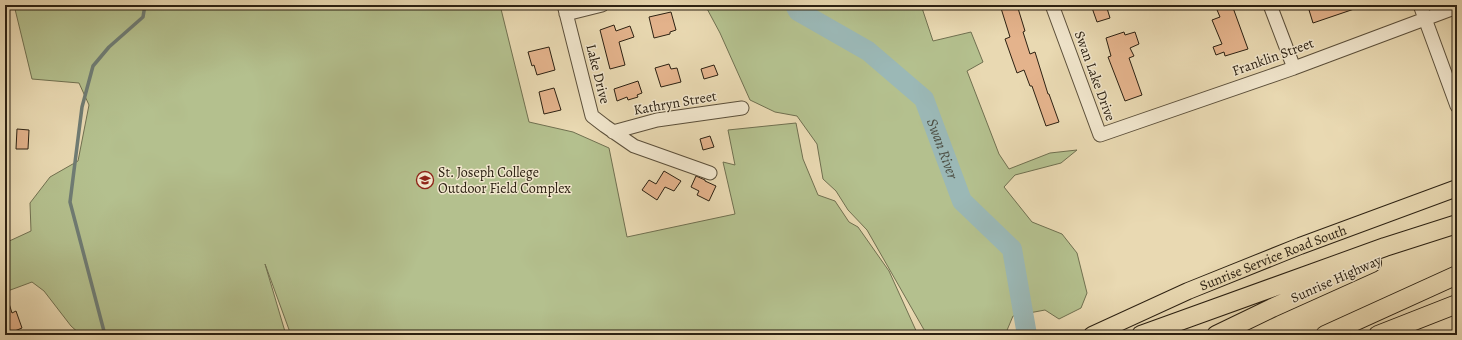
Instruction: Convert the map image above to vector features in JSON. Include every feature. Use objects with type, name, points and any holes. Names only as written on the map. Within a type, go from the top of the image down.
[{"type":"highway","points":[[1141,335],[1385,247],[1457,226]]},
{"type":"highway","name":"Sunrise Highway","points":[[1216,335],[1346,274],[1457,226]]},
{"type":"highway","points":[[1325,335],[1457,275]]},
{"type":"highway","points":[[1378,335],[1457,304]]},
{"type":"main road","name":"Sunrise Service Road South","points":[[1092,335],[1292,248],[1457,188]]},
{"type":"street","points":[[565,9],[602,5]]},
{"type":"street","name":"Swan Lake Drive","points":[[1052,5],[1100,135]]},
{"type":"street","points":[[1270,5],[1294,68]]},
{"type":"street","points":[[1420,5],[1457,106]]},
{"type":"street","name":"Franklin Street","points":[[1100,135],[1294,68],[1457,7]]},
{"type":"street","name":"Lake Drive","points":[[565,9],[592,116],[634,146],[710,172]]},
{"type":"street","name":"Kathryn Street","points":[[613,132],[657,120],[742,108]]},
{"type":"green space","points":[[14,5],[500,5],[529,122],[573,132],[609,148],[627,237],[735,214],[723,162],[735,165],[728,130],[796,123],[803,159],[818,195],[835,201],[849,222],[858,227],[889,271],[918,335],[291,335],[265,264],[286,335],[81,335],[71,326],[44,291],[32,282],[5,292],[5,243],[31,231],[30,203],[50,177],[78,161],[89,105],[79,83],[32,79]]},
{"type":"green space","points":[[705,5],[921,5],[933,41],[971,32],[983,62],[967,71],[999,154],[1009,169],[1050,153],[1077,150],[1061,163],[1015,175],[1004,187],[1032,222],[1062,234],[1077,253],[1087,293],[1081,308],[1059,319],[1045,310],[1013,316],[1005,335],[927,335],[867,230],[848,210],[836,191],[823,179],[817,144],[797,116],[775,112],[750,100],[720,33]]},
{"type":"building","points":[[1000,5],[1017,5],[1030,54],[1035,52],[1048,94],[1059,122],[1046,126],[1032,86],[1030,86],[1024,70],[1017,73],[1005,39],[1010,37]]},
{"type":"building","points":[[1091,5],[1106,5],[1110,18],[1097,22]]},
{"type":"building","points":[[1215,5],[1232,5],[1248,49],[1225,56],[1224,52],[1216,55],[1213,47],[1222,44],[1212,20],[1220,17]]},
{"type":"building","points":[[1319,5],[1363,6],[1313,23],[1309,10]]},
{"type":"building","points":[[671,12],[676,30],[670,32],[670,34],[654,38],[649,17]]},
{"type":"building","points":[[614,25],[616,31],[630,26],[634,37],[619,42],[625,65],[610,69],[600,30]]},
{"type":"building","points":[[1124,32],[1125,35],[1135,32],[1139,44],[1130,48],[1134,56],[1129,58],[1142,95],[1125,101],[1108,57],[1111,56],[1106,38]]},
{"type":"building","points":[[549,47],[555,70],[537,75],[534,65],[532,66],[528,52]]},
{"type":"building","points":[[669,64],[671,69],[677,68],[681,82],[661,87],[655,68]]},
{"type":"building","points":[[714,65],[718,75],[704,79],[701,69]]},
{"type":"building","points":[[638,81],[642,93],[637,95],[638,97],[628,100],[627,97],[617,101],[614,89]]},
{"type":"building","points":[[554,88],[561,110],[544,114],[539,92]]},
{"type":"building","points":[[17,129],[29,130],[28,149],[16,149]]},
{"type":"building","points":[[710,136],[714,147],[703,150],[700,139]]},
{"type":"building","points":[[664,171],[681,181],[674,191],[665,187],[657,200],[642,190],[649,180],[656,184]]},
{"type":"building","points":[[696,176],[716,186],[709,201],[697,195],[699,191],[691,187]]},
{"type":"building","points":[[5,297],[7,297],[12,313],[16,311],[22,328],[5,335]]},
{"type":"waterway","points":[[105,335],[70,202],[82,107],[93,66],[109,47],[143,17],[145,5]]},
{"type":"waterway","name":"Swan River","points":[[795,5],[798,11],[868,51],[924,99],[962,201],[1012,249],[1027,335]]},
{"type":"place","name":"St. Joseph College Outdoor Field Complex","points":[[425,180]]}]
